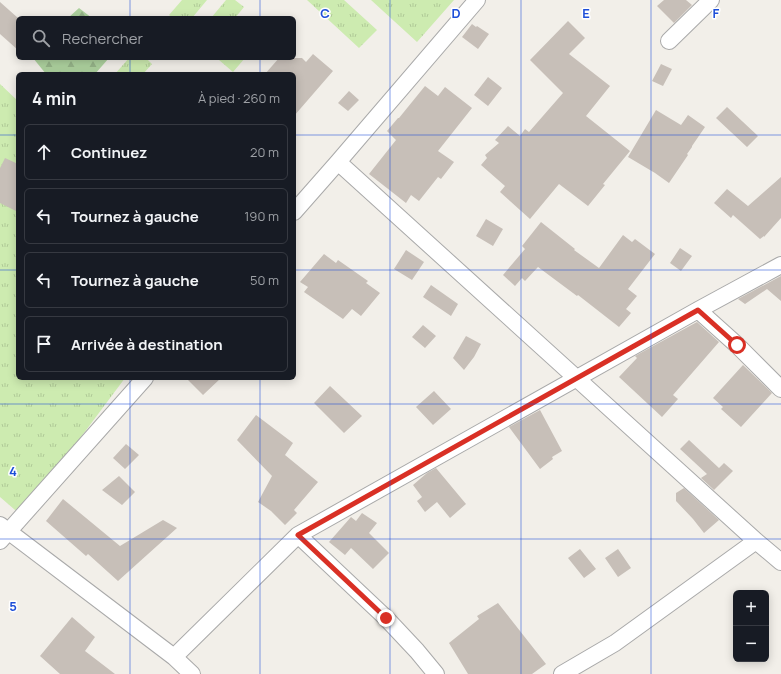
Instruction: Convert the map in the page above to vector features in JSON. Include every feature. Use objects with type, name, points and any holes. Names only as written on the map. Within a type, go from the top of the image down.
[{"type":"street","points":[[296,210],[477,0]]},
{"type":"street","points":[[669,41],[711,0]]},
{"type":"street","points":[[338,162],[781,562]]},
{"type":"street","points":[[174,657],[298,535],[698,310],[781,265]]},
{"type":"street","points":[[698,310],[737,345],[781,389]]},
{"type":"street","points":[[143,380],[3,533],[174,657],[192,674]]},
{"type":"street","points":[[298,535],[386,618],[436,674]]},
{"type":"street","points":[[562,674],[614,643],[756,541]]},
{"type":"green space","points":[[182,0],[207,0],[194,16],[169,15]]},
{"type":"green space","points":[[226,0],[235,0],[244,7],[237,16],[213,16]]},
{"type":"green space","points":[[307,0],[344,0],[377,30],[359,48]]},
{"type":"green space","points":[[371,0],[454,0],[417,42]]},
{"type":"green space","points":[[79,8],[89,16],[70,16]]},
{"type":"green space","points":[[35,60],[107,60],[97,72],[44,72]]},
{"type":"green space","points":[[127,60],[148,60],[152,64],[145,72],[117,72]]},
{"type":"green space","points":[[219,60],[243,60],[233,72]]},
{"type":"green space","points":[[0,84],[16,99],[16,380],[124,380],[22,516],[0,497]]},
{"type":"building","points":[[664,0],[686,0],[692,5],[674,23],[657,6]]},
{"type":"building","points":[[0,2],[16,16],[16,48],[0,34]]},
{"type":"building","points":[[568,21],[585,38],[569,54],[610,86],[586,116],[630,151],[603,184],[605,185],[588,206],[559,184],[530,219],[500,192],[505,186],[481,165],[487,158],[485,155],[499,143],[495,140],[508,126],[520,136],[525,129],[529,132],[563,93],[530,60]]},
{"type":"building","points":[[472,24],[489,34],[478,49],[462,37]]},
{"type":"building","points":[[313,54],[333,71],[296,114],[296,72],[267,72],[277,60],[296,60],[296,58],[302,58],[306,62]]},
{"type":"building","points":[[661,64],[672,69],[663,86],[652,81]]},
{"type":"building","points":[[488,77],[502,88],[488,106],[474,95]]},
{"type":"building","points":[[425,86],[438,96],[445,87],[472,108],[438,151],[454,162],[441,179],[438,177],[419,201],[411,195],[406,203],[369,174],[396,140],[387,131]]},
{"type":"building","points":[[349,91],[359,100],[348,111],[338,103]]},
{"type":"building","points":[[727,107],[758,136],[747,147],[716,118]]},
{"type":"building","points":[[656,110],[681,125],[688,115],[705,127],[669,183],[628,157]]},
{"type":"building","points":[[5,158],[16,163],[16,211],[0,203],[0,168]]},
{"type":"building","points":[[781,177],[781,218],[764,237],[760,239],[733,215],[731,218],[714,203],[727,189],[748,206]]},
{"type":"building","points":[[486,219],[503,229],[493,246],[476,236]]},
{"type":"building","points":[[541,222],[575,249],[574,250],[599,268],[623,235],[632,242],[635,239],[655,254],[628,289],[637,296],[626,309],[631,313],[619,327],[578,295],[577,296],[538,267],[525,281],[522,278],[515,286],[503,275],[525,249],[522,246]]},
{"type":"building","points":[[680,248],[692,256],[681,271],[670,263]]},
{"type":"building","points":[[406,250],[424,262],[412,280],[394,269]]},
{"type":"building","points":[[324,254],[336,263],[338,260],[368,281],[366,283],[380,293],[361,316],[352,309],[343,319],[304,292],[308,287],[300,282]]},
{"type":"building","points":[[781,276],[781,301],[767,289],[745,304],[738,299]]},
{"type":"building","points":[[431,285],[458,304],[451,316],[423,297]]},
{"type":"building","points":[[697,322],[719,342],[673,395],[678,399],[662,417],[619,377],[637,358],[635,356]]},
{"type":"building","points":[[423,325],[436,336],[425,348],[412,337]]},
{"type":"building","points":[[466,336],[481,344],[474,357],[464,370],[453,358]]},
{"type":"building","points":[[743,365],[772,393],[741,427],[721,409],[723,407],[713,398]]},
{"type":"building","points":[[188,380],[219,380],[203,395]]},
{"type":"building","points":[[330,386],[362,416],[344,433],[314,403]]},
{"type":"building","points":[[434,391],[451,409],[433,425],[416,407]]},
{"type":"building","points":[[540,410],[562,451],[552,457],[553,459],[540,469],[509,427]]},
{"type":"building","points":[[256,415],[293,443],[285,455],[318,482],[294,510],[297,513],[285,525],[271,511],[258,502],[272,476],[237,440]]},
{"type":"building","points":[[689,440],[719,468],[724,463],[733,471],[714,490],[701,478],[707,474],[680,449]]},
{"type":"building","points":[[126,444],[139,455],[125,469],[113,458]]},
{"type":"building","points":[[436,468],[466,504],[450,518],[437,502],[425,512],[417,501],[422,497],[413,485],[427,473]]},
{"type":"building","points":[[119,476],[135,492],[122,505],[102,490]]},
{"type":"building","points":[[684,488],[719,520],[704,533],[676,501],[676,493]]},
{"type":"building","points":[[63,499],[120,546],[163,520],[177,528],[118,581],[88,554],[86,556],[46,521]]},
{"type":"building","points":[[362,513],[377,523],[369,533],[389,553],[373,569],[351,548],[345,555],[329,542],[351,517],[356,521]]},
{"type":"building","points":[[580,549],[596,569],[584,578],[568,558]]},
{"type":"building","points":[[618,549],[631,568],[618,577],[605,558]]},
{"type":"building","points":[[498,603],[546,664],[532,674],[468,674],[449,643],[479,619],[477,616]]},
{"type":"building","points":[[72,617],[95,637],[85,651],[115,674],[60,674],[40,656]]},
{"type":"route","points":[[386,618],[298,535],[698,310],[737,345]]}]
